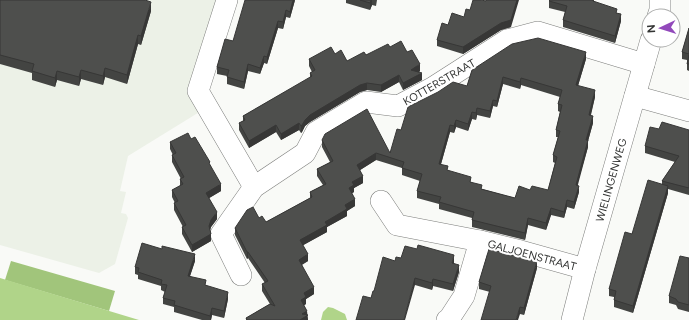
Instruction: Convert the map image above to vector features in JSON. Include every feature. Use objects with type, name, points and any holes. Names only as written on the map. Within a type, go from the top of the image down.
[{"type":"street","points":[[227,0],[198,91],[254,186]]},
{"type":"street","name":"KOTTERSTRAAT","points":[[241,275],[221,234],[254,186],[305,153],[316,132],[366,102],[398,106],[432,88],[507,40],[538,32],[644,64]]},
{"type":"street","name":"WIELINGENWEG","points":[[572,320],[585,269],[649,48]]},
{"type":"street","points":[[635,96],[689,111]]},
{"type":"street","name":"GALJOENSTRAAT","points":[[381,201],[397,225],[480,241],[585,269]]},
{"type":"street","name":"GALJOENSTRAAT","points":[[447,320],[464,296],[480,241]]},
{"type":"shaded area","points":[[0,0],[218,0],[201,111],[128,156],[120,191],[126,192],[121,213],[126,214],[128,218],[115,264],[99,273],[0,245]]},
{"type":"shaded area","points":[[11,261],[115,291],[109,311],[5,280]]},
{"type":"shaded area","points":[[0,278],[139,320],[0,320]]},
{"type":"shaded area","points":[[328,307],[345,314],[347,320],[321,320],[323,312]]},
{"type":"building","points":[[0,0],[145,0],[151,2],[141,36],[138,35],[127,75],[105,68],[103,76],[81,70],[79,77],[57,71],[55,78],[32,71],[34,64],[0,55]]},
{"type":"building","points":[[245,0],[293,0],[290,12],[286,10],[283,22],[278,21],[267,57],[264,56],[260,68],[248,64],[244,82],[227,77],[229,70],[217,67],[225,39],[233,41]]},
{"type":"building","points":[[360,0],[371,0],[370,3]]},
{"type":"building","points":[[473,0],[517,0],[511,20],[501,23],[463,47],[437,40],[442,23],[448,25],[452,13],[464,17],[466,9],[470,10]]},
{"type":"building","points":[[593,0],[617,9],[616,13],[621,14],[615,36],[563,20],[567,6],[549,1]]},
{"type":"building","points":[[689,28],[689,54],[682,52]]},
{"type":"building","points":[[538,38],[586,52],[576,85],[595,90],[589,115],[593,116],[576,185],[579,186],[574,202],[567,200],[564,212],[551,208],[546,223],[528,218],[525,233],[472,220],[474,212],[439,202],[441,197],[417,191],[422,174],[402,168],[404,162],[376,153],[357,165],[363,176],[352,182],[354,185],[349,188],[355,199],[345,205],[347,209],[325,222],[327,225],[300,240],[308,254],[299,260],[314,287],[304,293],[306,297],[301,300],[307,311],[302,314],[308,315],[300,320],[247,320],[246,318],[270,304],[275,306],[262,284],[268,281],[247,252],[235,228],[247,210],[253,207],[259,218],[262,216],[266,222],[312,197],[310,192],[326,184],[317,169],[333,161],[322,140],[325,134],[367,109],[390,153],[397,129],[401,130],[408,107],[438,92],[453,82],[467,86],[472,70],[512,44]],"holes":[[[503,77],[520,82],[521,78],[562,90],[558,104],[562,105],[556,130],[560,131],[553,155],[557,157],[548,190],[532,186],[530,190],[519,186],[515,198],[481,189],[482,185],[470,182],[471,177],[447,170],[448,166],[439,164],[450,125],[454,126],[456,120],[468,124],[472,112],[476,113],[477,108],[490,111],[493,100],[497,101]]]},
{"type":"building","points":[[401,41],[407,52],[412,50],[420,64],[411,70],[422,73],[403,83],[399,75],[381,85],[367,83],[360,85],[310,115],[301,126],[299,123],[281,134],[276,125],[249,141],[239,123],[245,120],[243,116],[312,76],[310,73],[315,70],[309,59],[331,47],[335,54],[341,50],[347,61],[364,52],[366,55],[388,44],[390,47]]},
{"type":"building","points":[[662,122],[689,130],[689,188],[662,181],[679,156],[645,146],[650,127],[659,129]]},
{"type":"building","points":[[188,133],[191,139],[195,137],[221,184],[206,193],[217,212],[211,220],[209,226],[211,234],[192,245],[182,227],[186,225],[174,203],[178,201],[172,190],[183,184],[180,179],[184,177],[172,155],[176,153],[170,142]]},
{"type":"building","points":[[648,180],[668,186],[633,306],[614,300],[616,291],[609,289],[625,232],[632,234]]},
{"type":"building","points":[[142,243],[162,249],[162,246],[195,254],[188,276],[206,280],[205,285],[228,292],[224,311],[212,308],[210,316],[174,305],[175,301],[163,298],[167,285],[161,284],[162,280],[138,272],[139,268],[135,267]]},
{"type":"building","points":[[418,245],[454,255],[452,263],[459,265],[453,284],[433,279],[432,283],[415,278],[404,320],[356,320],[363,296],[371,298],[374,291],[383,257],[395,261],[396,257],[401,258],[405,246],[417,249]]},
{"type":"building","points":[[489,249],[537,261],[524,308],[520,307],[516,320],[481,320],[491,286],[479,282]]},
{"type":"building","points":[[680,256],[689,258],[689,305],[678,302],[676,299],[669,296]]}]
